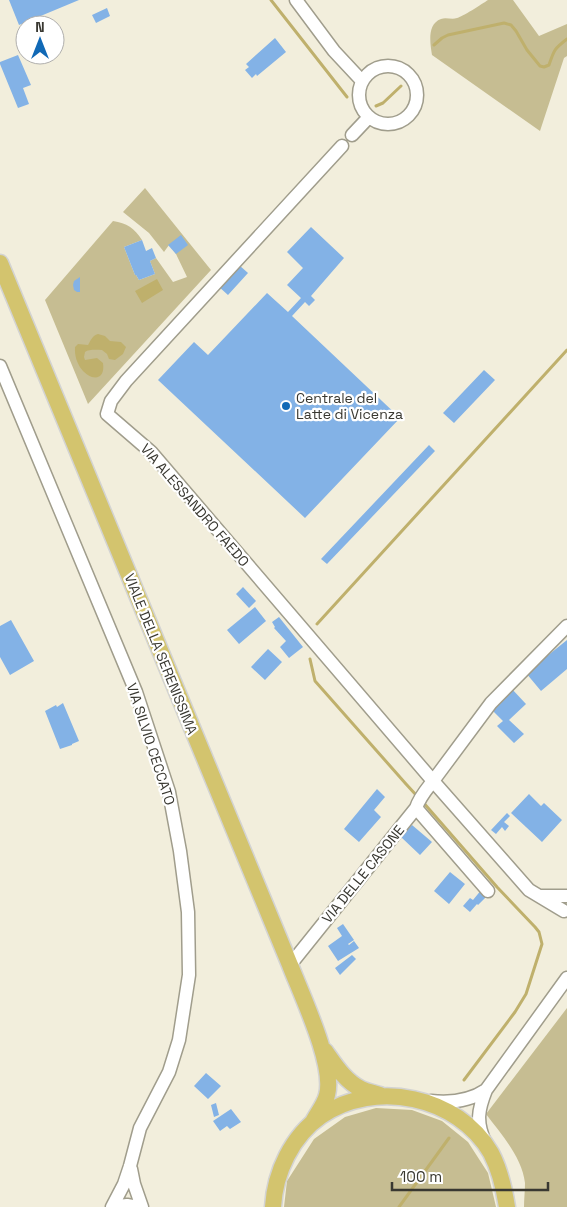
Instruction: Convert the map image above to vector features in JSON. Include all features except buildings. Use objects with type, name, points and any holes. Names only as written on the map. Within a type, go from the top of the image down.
[{"type":"main road","name":"VIALE DELLA SERENISSIMA","points":[[0,263],[290,965],[321,1045],[329,1080],[327,1096],[313,1122]]},
{"type":"main road","name":"VIALE DELLA SERENISSIMA","points":[[321,1045],[342,1074],[351,1082],[360,1088],[384,1096]]},
{"type":"main road","points":[[273,1207],[275,1190],[281,1169],[291,1149],[313,1122],[322,1115],[343,1105],[384,1096],[422,1100],[439,1106],[477,1134],[490,1152],[499,1171],[506,1207]]},
{"type":"street","points":[[296,0],[334,51],[362,81]]},
{"type":"street","points":[[390,65],[398,67],[411,77],[416,85],[417,94],[416,104],[412,112],[405,118],[387,124],[369,117],[360,105],[358,97],[362,81],[367,74],[374,69],[390,65]]},
{"type":"street","points":[[352,135],[369,117]]},
{"type":"street","name":"VIA ALESSANDRO FAEDO","points":[[342,146],[126,381],[111,401],[107,414],[151,452],[429,786]]},
{"type":"street","name":"VIA SILVIO CECCATO","points":[[0,366],[136,692],[169,792],[180,851],[188,912],[188,975],[179,1040],[170,1072],[140,1128],[124,1184],[112,1207]]},
{"type":"street","name":"VIA DELLE CASONE","points":[[290,965],[416,805],[491,703],[567,626]]},
{"type":"street","points":[[429,786],[529,890],[566,915]]},
{"type":"street","points":[[416,805],[488,891]]},
{"type":"street","points":[[538,896],[567,896],[564,904],[566,915]]},
{"type":"street","points":[[490,1152],[482,1136],[478,1118],[486,1090],[567,978]]},
{"type":"street","points":[[422,1100],[444,1103],[455,1102],[474,1097],[486,1090]]},
{"type":"street","name":"VIA SILVIO CECCATO","points":[[130,1166],[142,1207]]},
{"type":"street","points":[[266,1207],[275,1190]]},
{"type":"street","points":[[112,1207],[127,1205],[138,1207]]},
{"type":"shaded area","points":[[488,0],[513,0],[539,36],[567,24],[567,56],[564,58],[540,131],[432,55],[431,29],[437,21],[443,18],[453,19],[460,17]]},
{"type":"shaded area","points":[[145,188],[211,270],[88,404],[45,300],[113,221],[130,227],[142,240],[124,247],[135,275],[139,280],[155,274],[150,261],[156,258],[173,282],[187,277],[176,254],[169,245],[164,252],[149,233],[123,212]]},
{"type":"shaded area","points":[[157,279],[163,290],[142,303],[135,291]]},
{"type":"shaded area","points":[[98,334],[105,336],[110,341],[121,342],[126,347],[123,354],[115,360],[109,359],[102,350],[85,352],[85,360],[97,358],[103,363],[103,371],[100,376],[95,377],[84,372],[79,366],[75,347],[78,344],[88,345],[93,337]]},
{"type":"shaded area","points":[[567,1008],[567,1207],[524,1207],[525,1183],[520,1164],[510,1146],[486,1114]]},
{"type":"shaded area","points":[[376,1108],[412,1110],[442,1121],[468,1142],[488,1173],[496,1207],[284,1207],[287,1181],[314,1139],[345,1117]]},
{"type":"waterway","points":[[271,0],[347,97]]},
{"type":"waterway","points":[[434,45],[448,35],[504,23],[511,25],[527,50],[540,66],[544,67],[549,65],[555,50],[567,39]]},
{"type":"waterway","points":[[376,106],[383,103],[401,86]]},
{"type":"waterway","points":[[317,624],[567,350]]},
{"type":"waterway","points":[[310,659],[315,681],[417,796]]},
{"type":"waterway","points":[[422,801],[497,887],[535,927],[539,932],[542,944],[526,994],[515,1012],[464,1080]]},
{"type":"waterway","points":[[399,1207],[449,1138]]},
{"type":"place","name":"Centrale del Latte di Vicenza","points":[[286,406]]}]
